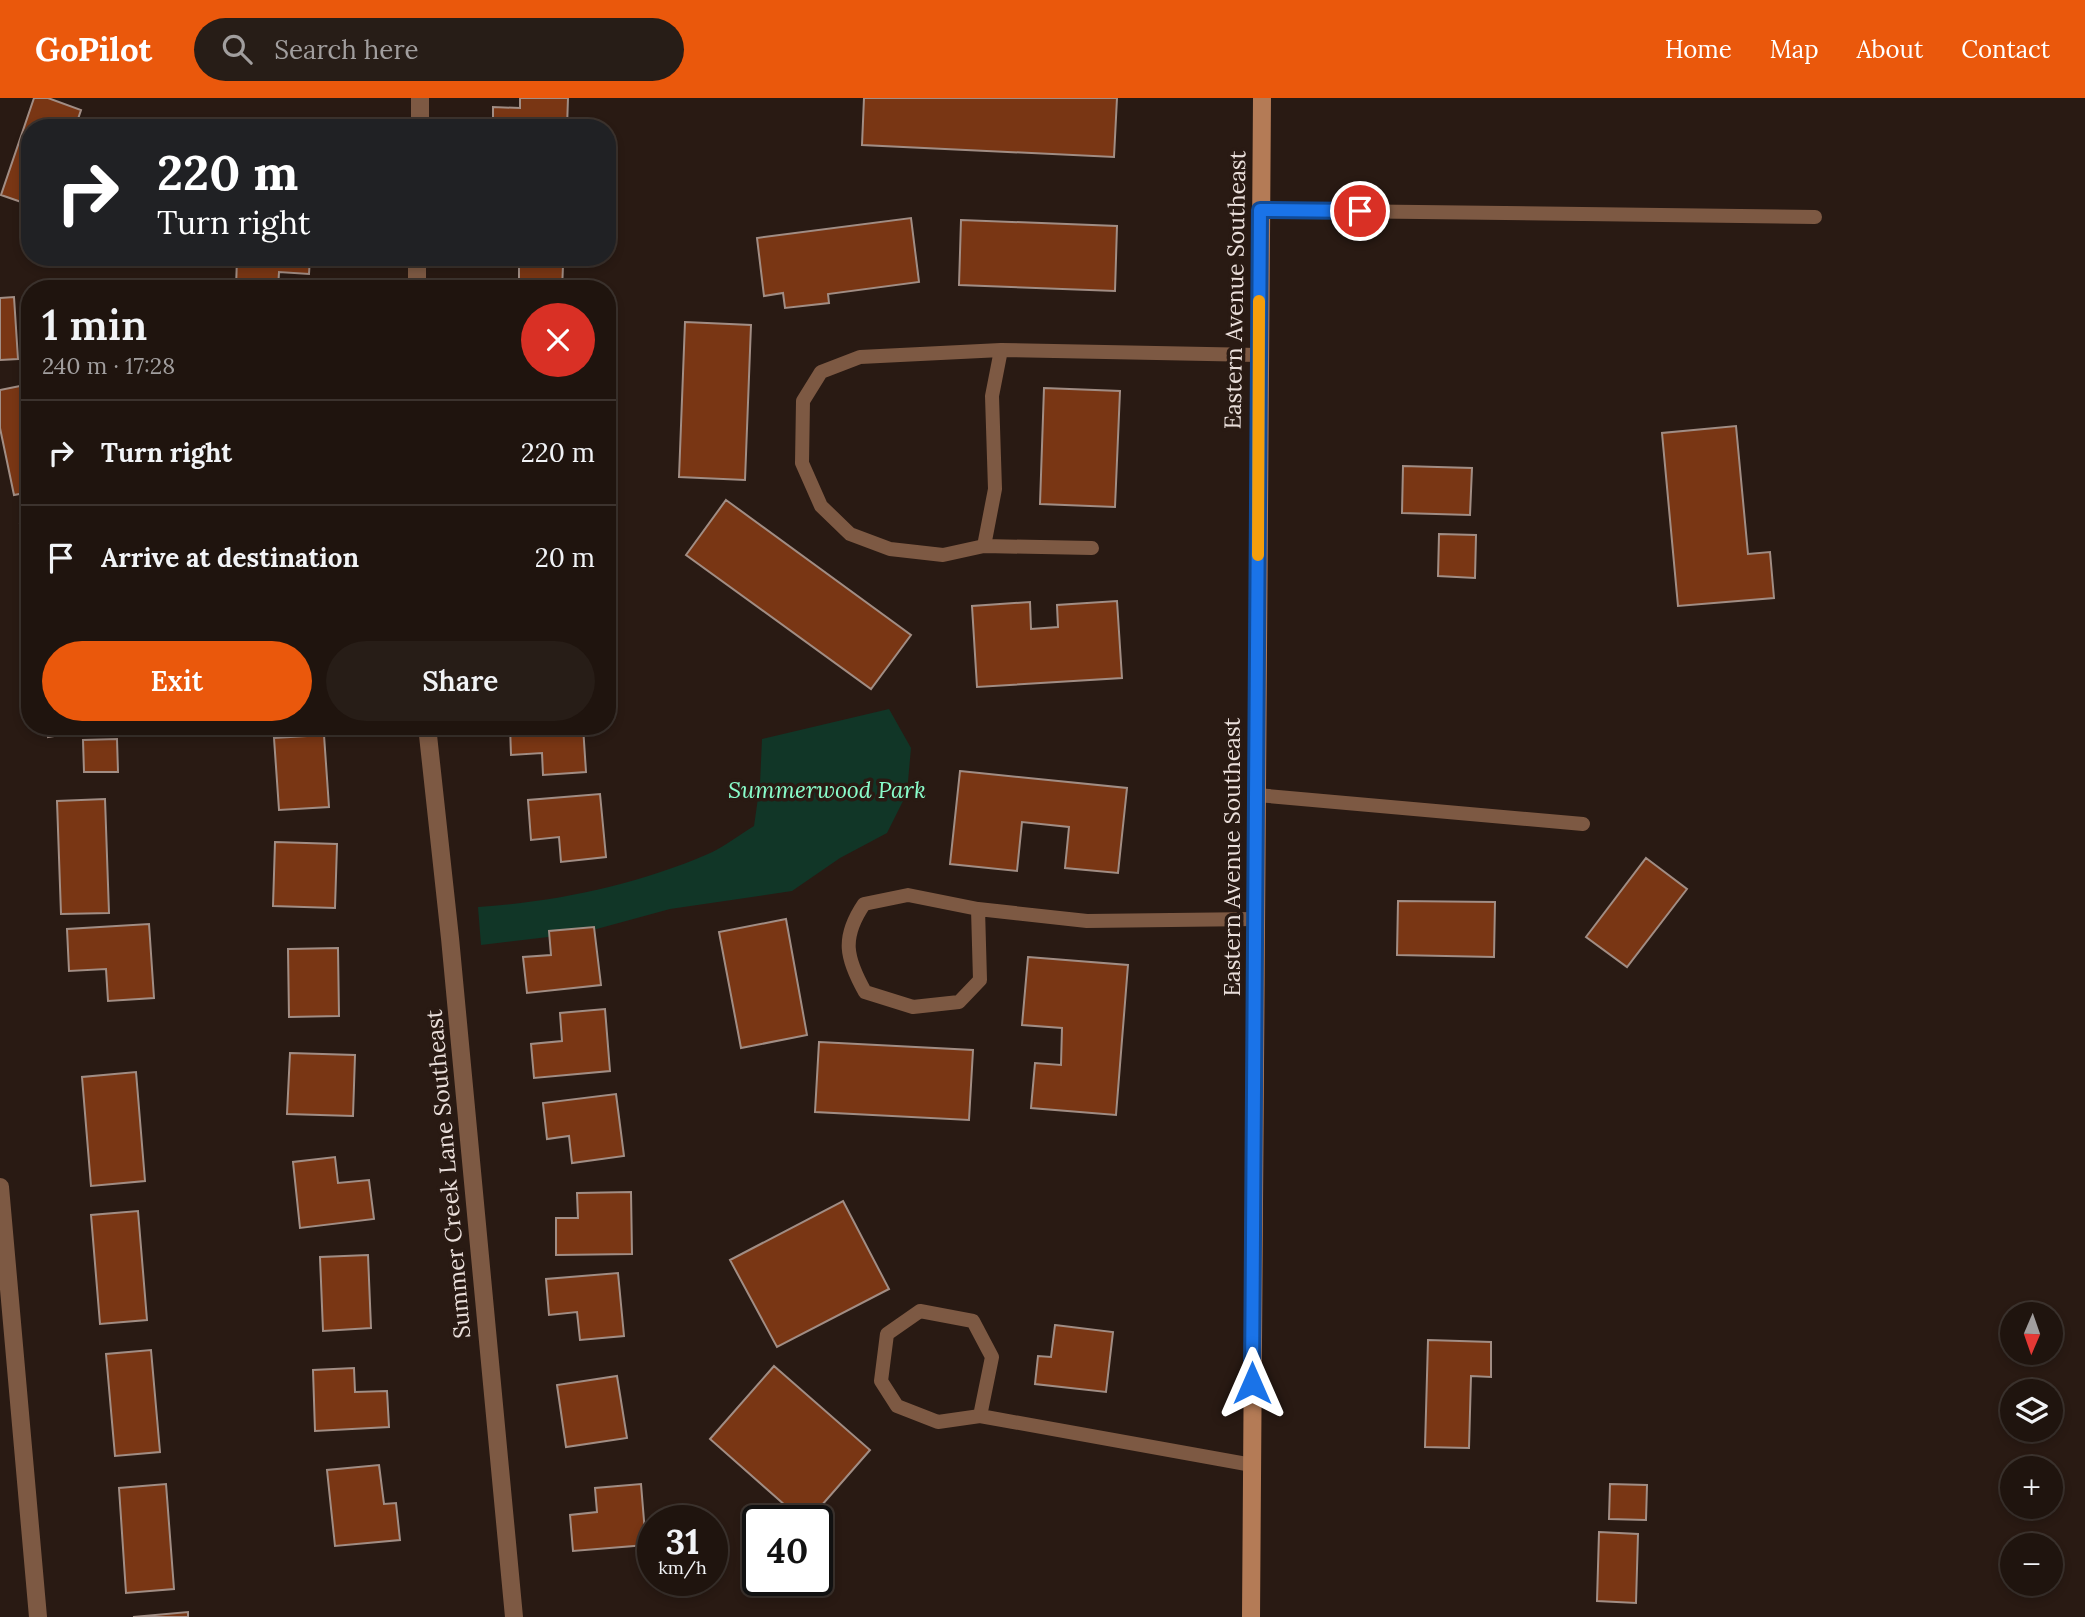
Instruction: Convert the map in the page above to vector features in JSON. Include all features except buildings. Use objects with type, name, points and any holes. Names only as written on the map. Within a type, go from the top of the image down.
[{"type":"street","points":[[420,119],[421,98]]},
{"type":"street","name":"Eastern Avenue Southeast","points":[[1251,1617],[1258,355],[1262,98]]},
{"type":"street","name":"Summer Creek Lane Southeast","points":[[428,735],[450,938],[514,1617]]},
{"type":"street","points":[[0,1187],[38,1617]]},
{"type":"lane","points":[[1260,210],[1815,217]]},
{"type":"lane","points":[[1092,548],[984,546],[943,555],[890,549],[850,534],[821,506],[802,463],[803,401],[821,372],[860,357],[1001,350],[1258,355]]},
{"type":"lane","points":[[984,546],[995,489],[992,396],[1001,350]]},
{"type":"lane","points":[[1257,795],[1583,824]]},
{"type":"lane","points":[[978,909],[980,981],[959,1002],[913,1007],[864,992],[849,963],[851,923],[864,904],[908,895],[978,909],[1087,921],[1256,919]]},
{"type":"lane","points":[[980,1416],[992,1357],[973,1321],[920,1311],[887,1334],[881,1381],[897,1406],[938,1422],[980,1416],[1252,1465]]},
{"type":"green space","name":"Summerwood Park","points":[[889,709],[911,748],[907,793],[887,833],[840,858],[792,891],[670,909],[582,933],[481,945],[478,907],[566,896],[653,875],[708,854],[754,826],[760,784],[762,739]]},
{"type":"slow traffic","points":[[1258,555],[1259,301]]},
{"type":"route","points":[[1252,1383],[1260,210],[1360,211]]}]
